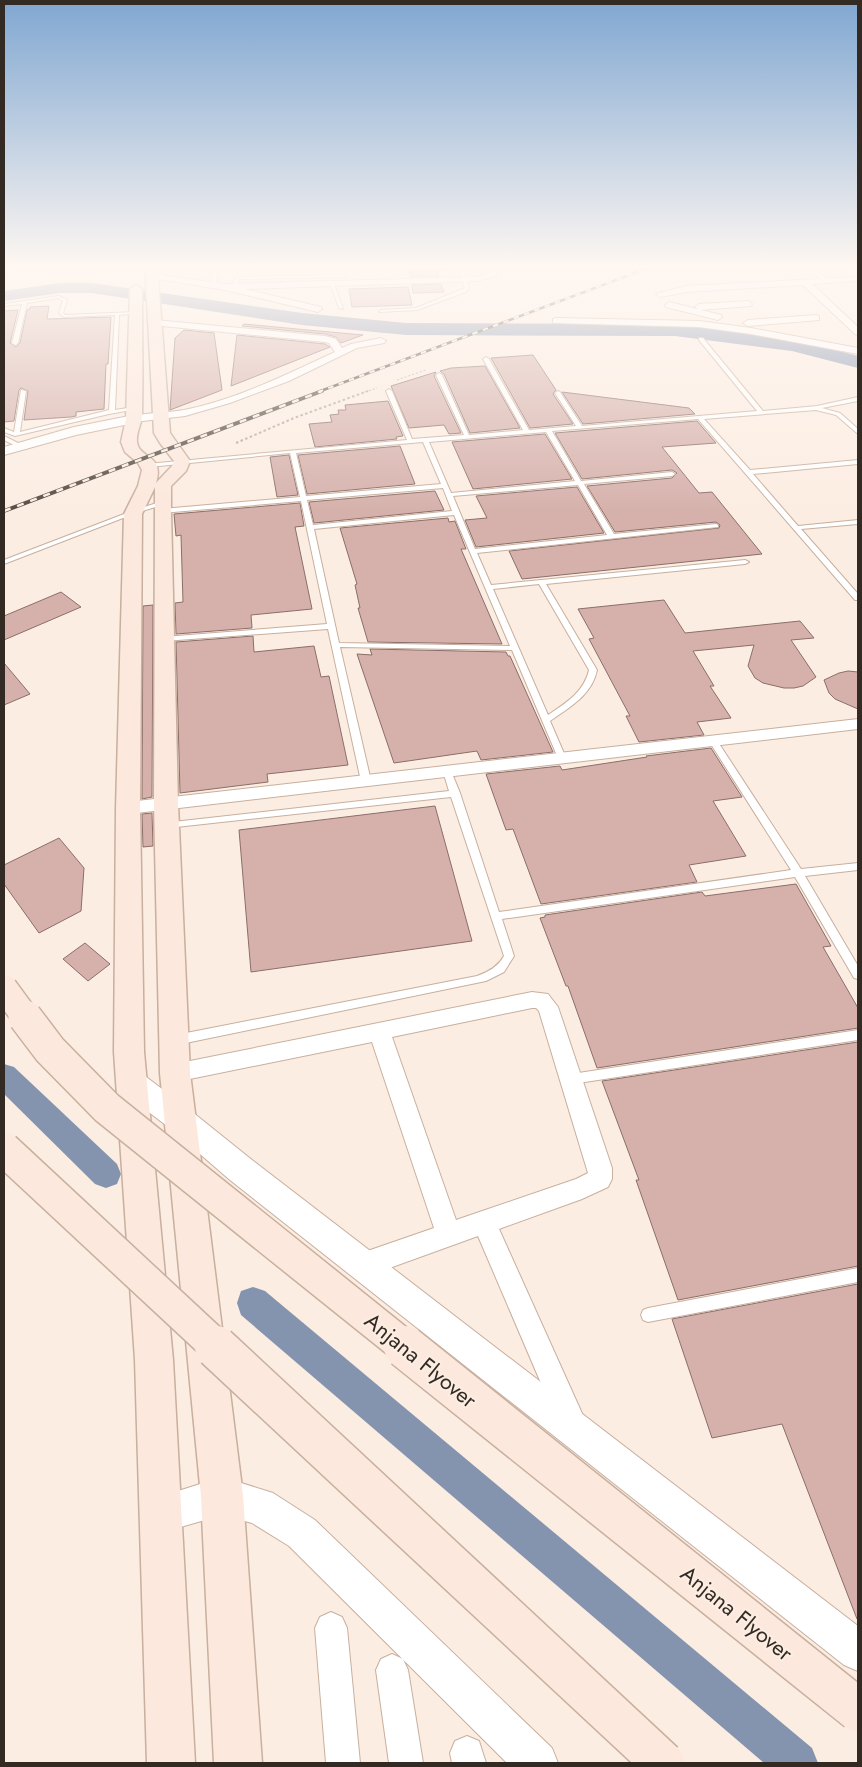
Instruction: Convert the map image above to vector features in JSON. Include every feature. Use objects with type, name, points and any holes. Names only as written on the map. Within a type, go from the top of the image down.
[{"type":"main road","points":[[139,347],[131,450],[149,465],[164,639],[166,814],[175,1073],[222,1496],[238,1763]]},
{"type":"main road","points":[[134,420],[165,440],[189,461],[163,485],[153,509],[128,808],[128,1052],[154,1360],[171,1763]]},
{"type":"main road","name":"Anjana Flyover","points":[[4,988],[50,1050],[107,1108],[858,1710]]},
{"type":"main road","points":[[4,1149],[663,1763]]},
{"type":"street","points":[[336,347],[340,351]]},
{"type":"street","points":[[4,451],[18,440],[185,413],[226,401],[285,379],[350,347]]},
{"type":"street","points":[[839,347],[858,351]]},
{"type":"street","points":[[87,428],[134,420]]},
{"type":"street","points":[[128,808],[166,814],[366,781],[858,724]]},
{"type":"street","points":[[175,1073],[532,1000],[541,1000],[548,1007],[600,1168],[600,1179],[582,1188],[362,1265]]},
{"type":"street","points":[[379,1031],[449,1234]]},
{"type":"street","points":[[131,1082],[576,1432],[852,1640]]},
{"type":"street","points":[[484,1222],[576,1432]]},
{"type":"street","points":[[160,1514],[222,1496],[260,1506],[302,1533],[537,1763]]},
{"type":"street","points":[[331,1628],[343,1763]]},
{"type":"street","points":[[392,1670],[406,1763]]},
{"type":"lane","points":[[708,347],[762,412]]},
{"type":"lane","points":[[486,359],[527,432]]},
{"type":"lane","points":[[439,375],[467,436]]},
{"type":"lane","points":[[18,440],[23,391]]},
{"type":"lane","points":[[388,391],[410,441]]},
{"type":"lane","points":[[558,393],[580,427]]},
{"type":"lane","points":[[149,465],[467,436],[816,408],[858,399]]},
{"type":"lane","points":[[816,408],[838,414],[858,432]]},
{"type":"lane","points":[[700,418],[749,472],[794,528],[856,594]]},
{"type":"lane","points":[[4,438],[18,440],[134,420]]},
{"type":"lane","points":[[4,430],[18,440]]},
{"type":"lane","points":[[548,430],[612,537]]},
{"type":"lane","points":[[425,440],[562,758]]},
{"type":"lane","points":[[293,451],[366,781]]},
{"type":"lane","points":[[749,472],[858,462]]},
{"type":"lane","points":[[448,495],[672,474]]},
{"type":"lane","points":[[4,562],[153,509],[304,500],[445,486]]},
{"type":"lane","points":[[310,527],[456,513]]},
{"type":"lane","points":[[794,528],[858,522]]},
{"type":"lane","points":[[473,551],[716,526]]},
{"type":"lane","points":[[488,588],[745,562]]},
{"type":"lane","points":[[541,582],[593,670],[592,679],[583,693],[546,720]]},
{"type":"lane","points":[[164,639],[332,626]]},
{"type":"lane","points":[[336,645],[515,648]]},
{"type":"lane","points":[[713,741],[798,873],[858,975]]},
{"type":"lane","points":[[174,1040],[477,980],[496,973],[505,965],[509,956],[447,771]]},
{"type":"lane","points":[[166,814],[455,793]]},
{"type":"lane","points":[[495,916],[858,866]]},
{"type":"lane","points":[[572,1079],[858,1035]]},
{"type":"lane","points":[[648,1315],[858,1275]]},
{"type":"path","points":[[392,382],[434,367]]},
{"type":"path","points":[[189,461],[294,418],[383,386]]},
{"type":"building","points":[[4,347],[109,347],[108,364],[106,364],[104,409],[76,412],[76,416],[71,417],[24,420],[28,391],[21,388],[19,390],[14,421],[4,422]]},
{"type":"building","points":[[174,347],[216,347],[222,390],[170,410]]},
{"type":"building","points":[[236,347],[329,347],[231,386]]},
{"type":"building","points":[[533,355],[556,390],[553,394],[573,424],[530,428],[491,358]]},
{"type":"building","points":[[485,366],[520,428],[470,433],[444,374],[440,371],[451,368]]},
{"type":"building","points":[[436,372],[434,376],[461,433],[449,434],[444,425],[409,428],[391,386]]},
{"type":"building","points":[[562,392],[689,408],[695,414],[583,424]]},
{"type":"building","points":[[388,401],[403,436],[396,437],[397,439],[315,447],[309,424],[332,422],[330,415],[339,414],[338,410],[346,410],[345,405]]},
{"type":"building","points":[[697,421],[716,443],[662,447],[699,493],[712,492],[762,554],[522,579],[509,551],[719,528],[720,525],[716,522],[615,532],[587,486],[672,478],[677,473],[672,470],[582,479],[555,433]]},
{"type":"building","points":[[545,434],[572,479],[473,489],[452,442]]},
{"type":"building","points":[[400,446],[415,484],[307,494],[298,455]]},
{"type":"building","points":[[289,455],[298,495],[277,497],[270,457]]},
{"type":"building","points":[[577,487],[604,533],[476,547],[465,520],[487,518],[476,496]]},
{"type":"building","points":[[435,491],[444,510],[314,523],[309,502]]},
{"type":"building","points":[[300,503],[304,526],[295,527],[312,609],[251,615],[252,628],[176,634],[175,603],[183,602],[181,535],[176,536],[174,514]]},
{"type":"building","points":[[448,518],[449,522],[455,521],[466,549],[461,549],[502,644],[368,642],[358,608],[360,608],[355,585],[357,584],[340,528]]},
{"type":"building","points":[[61,592],[81,607],[4,640],[4,616]]},
{"type":"building","points":[[664,600],[685,633],[800,621],[814,638],[791,640],[816,677],[803,686],[794,688],[784,688],[763,683],[755,678],[748,666],[754,645],[693,651],[714,686],[710,686],[731,718],[697,722],[704,735],[639,742],[626,716],[630,716],[589,639],[594,638],[578,609]]},
{"type":"building","points":[[153,605],[152,797],[142,799],[143,606]]},
{"type":"building","points":[[253,636],[254,652],[314,646],[321,677],[329,676],[348,765],[267,774],[268,782],[180,793],[176,642]]},
{"type":"building","points":[[370,649],[506,652],[510,656],[553,752],[481,760],[477,751],[394,763],[357,654],[372,655]]},
{"type":"building","points":[[4,663],[30,694],[4,705]]},
{"type":"building","points":[[848,671],[858,672],[858,709],[835,699],[829,693],[824,680]]},
{"type":"building","points":[[711,748],[742,797],[713,801],[746,856],[689,865],[697,882],[541,904],[513,829],[506,830],[486,774],[560,766],[562,770],[646,756]]},
{"type":"building","points":[[435,806],[472,941],[251,972],[239,830]]},
{"type":"building","points":[[152,813],[153,846],[143,847],[142,814]]},
{"type":"building","points":[[59,838],[84,868],[81,911],[39,933],[4,884],[4,865]]},
{"type":"building","points":[[796,884],[831,946],[823,947],[858,1008],[858,1028],[597,1068],[568,986],[566,986],[540,918],[545,917],[545,915],[702,892],[705,896]]},
{"type":"building","points":[[85,943],[110,964],[88,981],[63,959]]},
{"type":"building","points":[[858,1042],[858,1266],[678,1300],[636,1180],[639,1180],[602,1081]]},
{"type":"building","points":[[858,1284],[857,1619],[782,1424],[712,1438],[672,1319]]},
{"type":"waterway","points":[[802,347],[858,362]]},
{"type":"waterway","points":[[4,1076],[106,1174]]},
{"type":"waterway","points":[[253,1303],[797,1763]]},
{"type":"railway","points":[[318,392],[437,347]]},
{"type":"railway","points":[[4,511],[322,391]]}]
